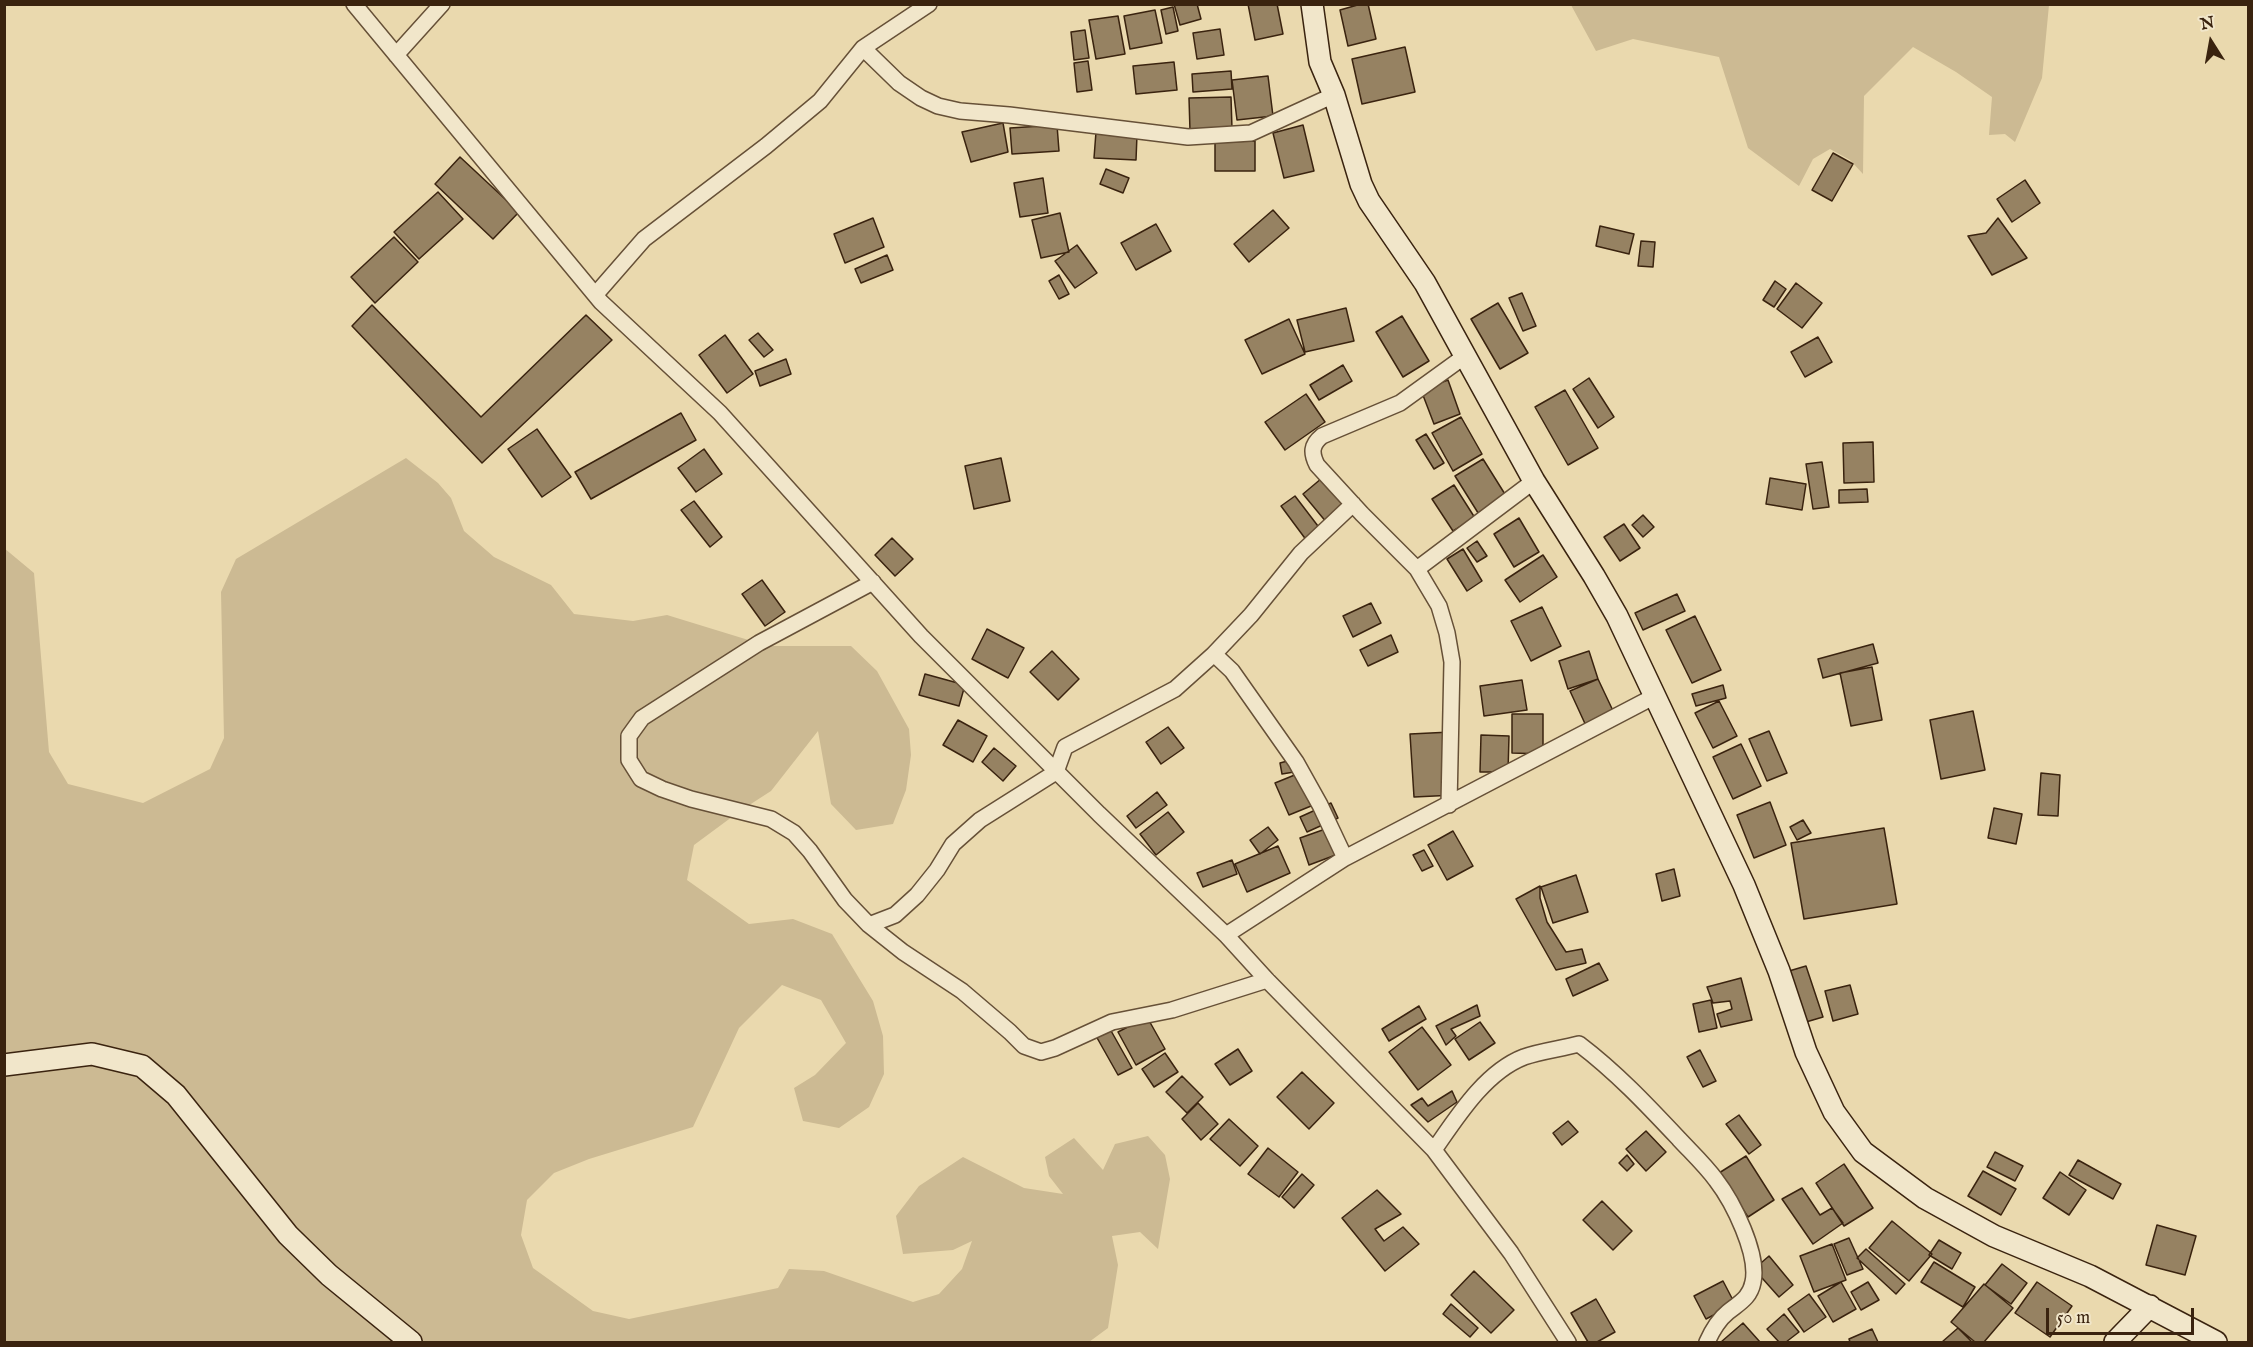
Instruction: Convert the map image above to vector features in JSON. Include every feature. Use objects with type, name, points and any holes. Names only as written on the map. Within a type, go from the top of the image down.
[{"type":"street","points":[[354,4],[601,302],[720,413],[921,636],[1056,772],[1226,935],[1267,980],[1434,1150],[1511,1253],[1568,1342]]},
{"type":"street","points":[[396,55],[442,4]]},
{"type":"street","points":[[596,294],[644,239],[766,146],[820,101],[863,48],[929,4]]},
{"type":"street","points":[[1312,4],[1320,62],[1334,95],[1361,184],[1369,201],[1425,283],[1534,481],[1617,616],[1744,885],[1779,971],[1806,1052],[1834,1112],[1863,1152],[1925,1198],[1994,1236],[2090,1276],[2216,1342]]},
{"type":"street","points":[[863,48],[899,83],[938,106],[960,111],[1188,137],[1251,133],[1334,95]]},
{"type":"street","points":[[1449,805],[1452,662],[1439,606],[1417,569],[1317,465],[1312,449],[1315,441],[1322,436],[1400,403],[1465,356]]},
{"type":"street","points":[[1417,569],[1534,481]]},
{"type":"street","points":[[869,925],[895,915],[917,895],[937,870],[953,844],[980,820],[1056,772],[1065,747],[1175,689],[1214,654],[1251,615],[1301,553],[1353,504]]},
{"type":"street","points":[[873,582],[759,643],[642,718],[628,736],[629,760],[641,779],[691,799],[771,819],[794,833],[810,851],[845,900],[869,925],[903,952],[962,991],[1024,1047],[1041,1052],[1056,1048],[1112,1022],[1172,1010],[1267,980]]},
{"type":"street","points":[[1214,654],[1232,671],[1296,762],[1320,805],[1345,858]]},
{"type":"street","points":[[1226,935],[1345,858],[1655,696]]},
{"type":"street","points":[[1434,1150],[1469,1099],[1505,1068],[1521,1058],[1539,1052],[1579,1044],[1635,1091],[1716,1179],[1740,1222],[1751,1252],[1754,1280],[1750,1292],[1742,1303],[1727,1313],[1713,1329],[1707,1342]]},
{"type":"street","points":[[4,1065],[92,1054],[142,1066],[176,1095],[288,1235],[329,1275],[411,1342]]},
{"type":"street","points":[[2115,1342],[2150,1306]]},
{"type":"shaded area","points":[[1571,5],[2049,5],[2042,78],[2015,142],[2005,134],[1989,135],[1992,97],[1956,72],[1913,47],[1864,96],[1863,174],[1850,160],[1830,149],[1813,159],[1799,186],[1748,148],[1719,57],[1633,39],[1596,51]]},
{"type":"shaded area","points":[[406,458],[438,483],[451,498],[464,531],[494,557],[551,585],[574,614],[633,621],[667,615],[768,646],[851,646],[877,671],[909,729],[911,755],[906,790],[893,824],[856,830],[831,804],[818,731],[771,791],[694,845],[687,880],[749,924],[793,919],[832,934],[873,1001],[883,1036],[884,1074],[869,1107],[839,1128],[803,1121],[794,1088],[815,1075],[846,1043],[821,1000],[782,985],[739,1028],[693,1127],[589,1159],[554,1173],[527,1200],[521,1235],[533,1268],[593,1311],[629,1319],[778,1288],[789,1269],[824,1271],[913,1302],[939,1294],[962,1269],[972,1241],[953,1250],[903,1254],[896,1216],[919,1186],[963,1157],[1024,1188],[1063,1194],[1049,1176],[1045,1157],[1074,1138],[1103,1170],[1115,1144],[1148,1136],[1165,1155],[1170,1179],[1158,1249],[1140,1232],[1112,1236],[1118,1265],[1108,1328],[1089,1342],[5,1342],[4,548],[34,573],[49,752],[68,784],[143,803],[210,769],[224,738],[221,592],[236,559]]},
{"type":"building","points":[[1174,4],[1197,4],[1201,19],[1180,25]]},
{"type":"building","points":[[1248,4],[1277,4],[1283,34],[1255,40]]},
{"type":"building","points":[[1368,4],[1376,39],[1348,46],[1340,10]]},
{"type":"building","points":[[1173,7],[1178,31],[1166,34],[1161,10]]},
{"type":"building","points":[[1155,10],[1162,43],[1130,49],[1124,16]]},
{"type":"building","points":[[1118,16],[1125,54],[1096,59],[1089,20]]},
{"type":"building","points":[[1220,29],[1224,55],[1197,59],[1193,33]]},
{"type":"building","points":[[1085,30],[1089,58],[1074,60],[1071,32]]},
{"type":"building","points":[[1405,47],[1415,92],[1362,104],[1352,59]]},
{"type":"building","points":[[1088,61],[1092,90],[1077,92],[1074,63]]},
{"type":"building","points":[[1174,62],[1177,90],[1136,94],[1133,66]]},
{"type":"building","points":[[1231,71],[1232,89],[1193,92],[1192,74]]},
{"type":"building","points":[[1268,76],[1273,116],[1237,120],[1232,80]]},
{"type":"building","points":[[1231,97],[1232,129],[1190,131],[1189,98]]},
{"type":"building","points":[[1003,123],[1008,152],[971,162],[962,132]]},
{"type":"building","points":[[1057,125],[1059,151],[1012,154],[1010,128]]},
{"type":"building","points":[[1303,125],[1314,171],[1284,178],[1273,133]]},
{"type":"building","points":[[1096,132],[1137,135],[1136,160],[1094,158]]},
{"type":"building","points":[[1255,141],[1255,171],[1215,171],[1215,142]]},
{"type":"building","points":[[1833,153],[1853,164],[1832,201],[1812,190]]},
{"type":"building","points":[[460,157],[519,212],[493,239],[435,184]]},
{"type":"building","points":[[1106,169],[1129,178],[1123,193],[1100,184]]},
{"type":"building","points":[[1043,178],[1048,213],[1020,217],[1014,183]]},
{"type":"building","points":[[2025,180],[2040,203],[2012,222],[1997,199]]},
{"type":"building","points":[[438,192],[463,219],[419,259],[394,232]]},
{"type":"building","points":[[1273,210],[1289,228],[1249,262],[1234,244]]},
{"type":"building","points":[[1060,213],[1069,252],[1041,258],[1032,220]]},
{"type":"building","points":[[873,218],[884,247],[845,263],[834,234]]},
{"type":"building","points":[[1998,218],[2027,258],[1992,275],[1968,236],[1986,233]]},
{"type":"building","points":[[1156,224],[1171,251],[1136,270],[1121,243]]},
{"type":"building","points":[[1600,226],[1634,234],[1629,254],[1596,246]]},
{"type":"building","points":[[394,237],[418,262],[375,303],[351,277]]},
{"type":"building","points":[[1641,241],[1655,242],[1653,267],[1638,266]]},
{"type":"building","points":[[1077,245],[1097,273],[1075,288],[1055,261]]},
{"type":"building","points":[[887,255],[893,270],[861,283],[855,269]]},
{"type":"building","points":[[1059,275],[1069,294],[1059,299],[1049,281]]},
{"type":"building","points":[[1775,281],[1786,289],[1774,307],[1763,300]]},
{"type":"building","points":[[1796,283],[1822,303],[1802,328],[1777,309]]},
{"type":"building","points":[[1522,293],[1536,326],[1523,331],[1509,298]]},
{"type":"building","points":[[1498,303],[1528,353],[1500,369],[1471,319]]},
{"type":"building","points":[[372,305],[481,417],[586,315],[612,340],[482,463],[352,326]]},
{"type":"building","points":[[1346,308],[1354,341],[1305,352],[1297,320]]},
{"type":"building","points":[[1402,316],[1429,361],[1403,377],[1376,332]]},
{"type":"building","points":[[1289,319],[1305,354],[1262,374],[1245,340]]},
{"type":"building","points":[[758,333],[773,350],[764,357],[749,340]]},
{"type":"building","points":[[725,335],[753,374],[727,393],[699,355]]},
{"type":"building","points":[[1818,337],[1832,362],[1805,377],[1791,352]]},
{"type":"building","points":[[786,359],[791,374],[760,386],[755,371]]},
{"type":"building","points":[[1343,365],[1352,381],[1319,400],[1310,385]]},
{"type":"building","points":[[1589,378],[1614,417],[1598,428],[1573,389]]},
{"type":"building","points":[[1448,380],[1460,414],[1434,424],[1421,390]]},
{"type":"building","points":[[1565,390],[1598,448],[1568,465],[1535,407]]},
{"type":"building","points":[[1306,394],[1325,422],[1285,450],[1265,422]]},
{"type":"building","points":[[681,413],[696,440],[591,499],[575,472]]},
{"type":"building","points":[[1461,417],[1482,454],[1453,471],[1432,433]]},
{"type":"building","points":[[537,429],[571,477],[542,497],[508,449]]},
{"type":"building","points":[[1426,434],[1444,463],[1434,469],[1416,440]]},
{"type":"building","points":[[1873,442],[1874,482],[1844,483],[1843,443]]},
{"type":"building","points":[[704,449],[722,474],[696,492],[678,468]]},
{"type":"building","points":[[1001,458],[1010,501],[974,509],[965,466]]},
{"type":"building","points":[[1483,459],[1508,499],[1480,516],[1455,476]]},
{"type":"building","points":[[1822,462],[1829,507],[1813,509],[1806,464]]},
{"type":"building","points":[[1328,473],[1357,509],[1332,529],[1303,494]]},
{"type":"building","points":[[1770,478],[1806,484],[1802,510],[1766,504]]},
{"type":"building","points":[[1454,485],[1475,518],[1453,531],[1432,499]]},
{"type":"building","points":[[1867,489],[1868,502],[1839,503],[1839,490]]},
{"type":"building","points":[[1295,496],[1321,530],[1307,541],[1281,506]]},
{"type":"building","points":[[694,501],[722,537],[710,547],[681,510]]},
{"type":"building","points":[[1643,515],[1654,527],[1643,537],[1632,525]]},
{"type":"building","points":[[1519,518],[1539,552],[1514,567],[1494,534]]},
{"type":"building","points":[[1624,524],[1640,548],[1620,561],[1604,537]]},
{"type":"building","points":[[892,538],[913,559],[895,576],[875,555]]},
{"type":"building","points":[[1477,541],[1487,556],[1477,562],[1467,548]]},
{"type":"building","points":[[1463,549],[1482,581],[1467,591],[1447,559]]},
{"type":"building","points":[[1543,555],[1557,577],[1520,602],[1505,580]]},
{"type":"building","points":[[762,580],[785,612],[765,626],[742,594]]},
{"type":"building","points":[[1677,594],[1685,611],[1643,630],[1635,613]]},
{"type":"building","points":[[1371,603],[1381,623],[1353,637],[1343,616]]},
{"type":"building","points":[[1542,607],[1561,646],[1531,661],[1511,621]]},
{"type":"building","points":[[1695,616],[1721,670],[1692,683],[1666,630]]},
{"type":"building","points":[[987,629],[1024,648],[1008,678],[972,659]]},
{"type":"building","points":[[1391,635],[1398,652],[1368,666],[1360,650]]},
{"type":"building","points":[[1873,644],[1878,663],[1823,678],[1818,659]]},
{"type":"building","points":[[1052,651],[1079,679],[1058,700],[1030,672]]},
{"type":"building","points":[[1589,651],[1598,679],[1568,689],[1559,661]]},
{"type":"building","points":[[1872,667],[1882,720],[1851,726],[1840,673]]},
{"type":"building","points":[[925,674],[965,685],[959,706],[919,695]]},
{"type":"building","points":[[1598,679],[1615,715],[1587,728],[1570,691]]},
{"type":"building","points":[[1522,680],[1527,710],[1484,716],[1480,686]]},
{"type":"building","points":[[1723,685],[1726,698],[1696,706],[1692,694]]},
{"type":"building","points":[[1719,701],[1737,736],[1713,748],[1695,713]]},
{"type":"building","points":[[1973,711],[1985,770],[1941,779],[1930,720]]},
{"type":"building","points":[[1512,714],[1543,714],[1543,754],[1512,753]]},
{"type":"building","points":[[958,720],[987,736],[973,762],[943,745]]},
{"type":"building","points":[[1168,727],[1184,748],[1161,764],[1146,742]]},
{"type":"building","points":[[1769,731],[1787,773],[1767,781],[1749,739]]},
{"type":"building","points":[[1451,732],[1455,795],[1414,797],[1410,734]]},
{"type":"building","points":[[1481,735],[1509,736],[1508,772],[1480,772]]},
{"type":"building","points":[[1741,744],[1761,786],[1733,799],[1713,757]]},
{"type":"building","points":[[994,748],[1016,766],[1003,781],[982,762]]},
{"type":"building","points":[[1291,760],[1294,772],[1282,774],[1280,763]]},
{"type":"building","points":[[1302,772],[1316,804],[1289,815],[1275,783]]},
{"type":"building","points":[[2041,773],[2060,775],[2058,816],[2038,815]]},
{"type":"building","points":[[1157,792],[1167,805],[1136,828],[1127,816]]},
{"type":"building","points":[[1770,802],[1786,845],[1754,858],[1737,815]]},
{"type":"building","points":[[1331,803],[1338,818],[1307,832],[1300,817]]},
{"type":"building","points":[[1994,808],[2022,814],[2016,844],[1988,838]]},
{"type":"building","points":[[1168,812],[1184,832],[1156,855],[1140,834]]},
{"type":"building","points":[[1803,820],[1811,833],[1797,840],[1790,827]]},
{"type":"building","points":[[1268,827],[1278,840],[1260,854],[1250,840]]},
{"type":"building","points":[[1331,827],[1341,853],[1309,865],[1300,838]]},
{"type":"building","points":[[1884,828],[1897,904],[1804,919],[1791,843]]},
{"type":"building","points":[[1453,831],[1473,866],[1447,880],[1428,845]]},
{"type":"building","points":[[1278,846],[1290,873],[1247,892],[1235,864]]},
{"type":"building","points":[[1424,850],[1433,866],[1422,871],[1413,855]]},
{"type":"building","points":[[1232,860],[1237,874],[1203,887],[1197,873]]},
{"type":"building","points":[[1674,869],[1680,896],[1662,901],[1656,874]]},
{"type":"building","points":[[1576,875],[1588,912],[1553,923],[1541,887]]},
{"type":"building","points":[[1540,886],[1540,898],[1547,922],[1566,952],[1582,949],[1586,963],[1556,970],[1516,899]]},
{"type":"building","points":[[1599,963],[1608,980],[1573,996],[1566,979]]},
{"type":"building","points":[[1806,966],[1823,1017],[1806,1022],[1789,971]]},
{"type":"building","points":[[1741,978],[1752,1020],[1721,1027],[1717,1014],[1732,1009],[1730,1001],[1713,1003],[1707,987]]},
{"type":"building","points":[[1850,985],[1858,1014],[1833,1021],[1825,991]]},
{"type":"building","points":[[1711,1000],[1717,1028],[1699,1032],[1693,1004]]},
{"type":"building","points":[[1477,1005],[1480,1016],[1451,1029],[1456,1036],[1446,1045],[1436,1026]]},
{"type":"building","points":[[1419,1006],[1426,1019],[1389,1041],[1382,1029]]},
{"type":"building","points":[[1147,1017],[1165,1049],[1136,1065],[1118,1032]]},
{"type":"building","points":[[1480,1022],[1495,1043],[1469,1060],[1455,1039]]},
{"type":"building","points":[[1422,1027],[1451,1065],[1418,1090],[1389,1052]]},
{"type":"building","points":[[1110,1029],[1132,1068],[1118,1075],[1096,1036]]},
{"type":"building","points":[[1238,1049],[1252,1071],[1230,1085],[1215,1064]]},
{"type":"building","points":[[1700,1050],[1716,1081],[1703,1087],[1687,1057]]},
{"type":"building","points":[[1165,1053],[1178,1072],[1154,1087],[1142,1069]]},
{"type":"building","points":[[1302,1072],[1334,1103],[1309,1129],[1277,1097]]},
{"type":"building","points":[[1182,1076],[1203,1097],[1187,1113],[1166,1092]]},
{"type":"building","points":[[1452,1091],[1457,1102],[1428,1122],[1411,1105],[1422,1098],[1428,1106]]},
{"type":"building","points":[[1198,1103],[1218,1124],[1201,1140],[1182,1119]]},
{"type":"building","points":[[1739,1115],[1761,1145],[1749,1154],[1726,1124]]},
{"type":"building","points":[[1229,1119],[1258,1146],[1240,1166],[1210,1139]]},
{"type":"building","points":[[1568,1121],[1578,1132],[1562,1145],[1553,1133]]},
{"type":"building","points":[[1646,1131],[1666,1152],[1646,1171],[1626,1149]]},
{"type":"building","points":[[1268,1148],[1298,1172],[1279,1197],[1248,1174]]},
{"type":"building","points":[[1995,1152],[2023,1166],[2015,1181],[1987,1167]]},
{"type":"building","points":[[1627,1155],[1634,1164],[1627,1171],[1619,1163]]},
{"type":"building","points":[[1746,1156],[1774,1200],[1748,1217],[1719,1173]]},
{"type":"building","points":[[2078,1160],[2121,1184],[2113,1199],[2069,1175]]},
{"type":"building","points":[[1844,1164],[1873,1208],[1844,1226],[1816,1183]]},
{"type":"building","points":[[1983,1171],[2016,1189],[2001,1215],[1968,1196]]},
{"type":"building","points":[[2060,1172],[2086,1190],[2069,1215],[2043,1198]]},
{"type":"building","points":[[1302,1174],[1314,1185],[1294,1208],[1282,1197]]},
{"type":"building","points":[[1802,1188],[1820,1215],[1832,1208],[1843,1223],[1813,1244],[1782,1199]]},
{"type":"building","points":[[1377,1190],[1401,1214],[1375,1229],[1384,1241],[1403,1227],[1419,1244],[1385,1271],[1342,1218]]},
{"type":"building","points":[[1602,1201],[1632,1231],[1613,1250],[1583,1220]]},
{"type":"building","points":[[1892,1221],[1932,1254],[1909,1281],[1869,1248]]},
{"type":"building","points":[[2157,1225],[2196,1236],[2185,1275],[2146,1265]]},
{"type":"building","points":[[1849,1238],[1863,1269],[1847,1275],[1834,1244]]},
{"type":"building","points":[[1939,1240],[1961,1253],[1952,1269],[1929,1255]]},
{"type":"building","points":[[1832,1244],[1846,1280],[1814,1292],[1800,1256]]},
{"type":"building","points":[[1866,1249],[1905,1284],[1896,1294],[1857,1258]]},
{"type":"building","points":[[1769,1256],[1793,1285],[1779,1297],[1754,1269]]},
{"type":"building","points":[[1934,1262],[1975,1287],[1963,1307],[1921,1282]]},
{"type":"building","points":[[2002,1264],[2027,1283],[2011,1304],[1985,1285]]},
{"type":"building","points":[[1474,1271],[1514,1310],[1491,1333],[1451,1295]]},
{"type":"building","points":[[1723,1281],[1735,1304],[1706,1319],[1694,1296]]},
{"type":"building","points":[[1841,1282],[1856,1309],[1833,1322],[1818,1296]]},
{"type":"building","points":[[1868,1282],[1879,1300],[1861,1310],[1851,1292]]},
{"type":"building","points":[[2037,1282],[2072,1306],[2050,1337],[2015,1313]]},
{"type":"building","points":[[1984,1284],[2013,1308],[1984,1342],[1975,1342],[1951,1322]]},
{"type":"building","points":[[1809,1294],[1826,1317],[1804,1332],[1788,1309]]},
{"type":"building","points":[[1596,1299],[1615,1332],[1597,1342],[1588,1342],[1571,1313]]},
{"type":"building","points":[[1451,1304],[1478,1328],[1470,1337],[1443,1314]]},
{"type":"building","points":[[1784,1314],[1799,1332],[1786,1342],[1779,1342],[1767,1329]]},
{"type":"building","points":[[1743,1323],[1760,1342],[1721,1342]]},
{"type":"building","points":[[1958,1328],[1972,1342],[1942,1342]]},
{"type":"building","points":[[1872,1329],[1878,1342],[1850,1342],[1849,1339]]}]
